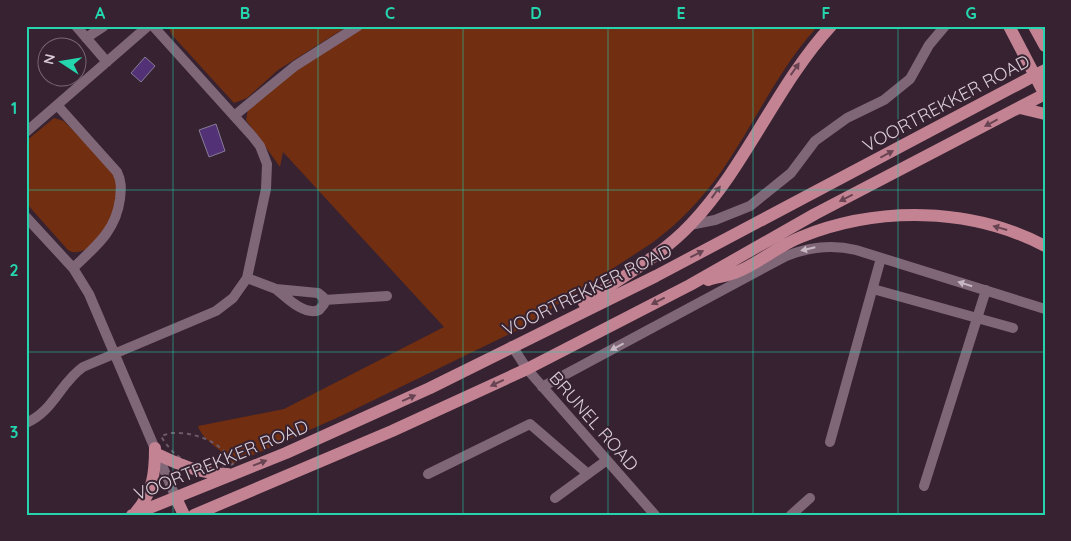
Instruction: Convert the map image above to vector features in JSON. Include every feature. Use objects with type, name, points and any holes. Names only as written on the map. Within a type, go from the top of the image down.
[{"type":"main road","points":[[558,322],[659,252],[690,225],[708,205],[744,154],[792,73],[831,26]]},
{"type":"main road","points":[[194,515],[392,431],[526,369],[690,285],[815,214],[1045,95],[1040,73],[1009,26]]},
{"type":"main road","points":[[1034,26],[1045,46]]},
{"type":"main road","name":"VOORTREKKER ROAD","points":[[133,514],[286,453],[421,392],[691,257],[1040,73]]},
{"type":"main road","points":[[1020,108],[1045,114]]},
{"type":"main road","points":[[690,285],[737,272],[800,238],[843,223],[906,214],[962,219],[1007,230],[1045,246]]},
{"type":"main road","points":[[133,514],[146,501],[152,486],[158,446],[185,467],[206,473],[233,474]]},
{"type":"main road","points":[[176,498],[184,515]]},
{"type":"street","points":[[76,26],[86,38],[104,26]]},
{"type":"street","points":[[26,132],[148,26]]},
{"type":"street","points":[[26,424],[42,415],[76,372],[222,308],[233,298],[247,278],[266,189],[266,164],[260,146],[153,26]]},
{"type":"street","points":[[234,116],[278,78],[358,26]]},
{"type":"street","points":[[690,225],[715,220],[750,206],[791,173],[815,141],[848,118],[884,100],[910,79],[929,45],[945,26]]},
{"type":"street","points":[[88,40],[107,62]]},
{"type":"street","points":[[57,105],[113,167],[121,183],[119,210],[113,227],[73,268]]},
{"type":"street","points":[[26,217],[73,268],[89,294],[149,433],[158,446],[176,498]]},
{"type":"street","points":[[542,387],[796,252],[830,246],[850,248],[1045,309]]},
{"type":"street","points":[[830,442],[881,258]]},
{"type":"street","points":[[247,278],[276,289],[300,307],[311,311],[319,310],[324,300],[322,294],[312,291],[276,289]]},
{"type":"street","points":[[873,289],[1014,328]]},
{"type":"street","points":[[924,486],[986,290]]},
{"type":"street","points":[[324,300],[387,296]]},
{"type":"street","name":"BRUNEL ROAD","points":[[512,346],[526,369],[655,515]]},
{"type":"street","points":[[428,474],[530,424],[588,474]]},
{"type":"street","points":[[555,498],[607,460]]},
{"type":"street","points":[[791,515],[810,498]]},
{"type":"path","points":[[178,432],[201,436],[222,450],[233,464],[214,468],[190,464],[158,446],[178,432]]},
{"type":"shaded area","points":[[168,26],[348,26],[278,70],[247,98],[234,103],[172,35]]},
{"type":"shaded area","points":[[364,26],[818,26],[778,79],[721,172],[680,219],[652,243],[520,329],[341,416],[233,464],[204,437],[198,426],[284,409],[444,327],[283,152],[280,167],[246,120],[248,109],[296,68]]},
{"type":"shaded area","points":[[54,118],[64,121],[100,158],[113,173],[117,184],[115,204],[108,228],[96,242],[79,252],[68,250],[26,203],[26,141]]},
{"type":"building","points":[[145,57],[155,66],[141,82],[131,73]]},
{"type":"building","points":[[216,124],[225,151],[209,157],[199,130]]}]
